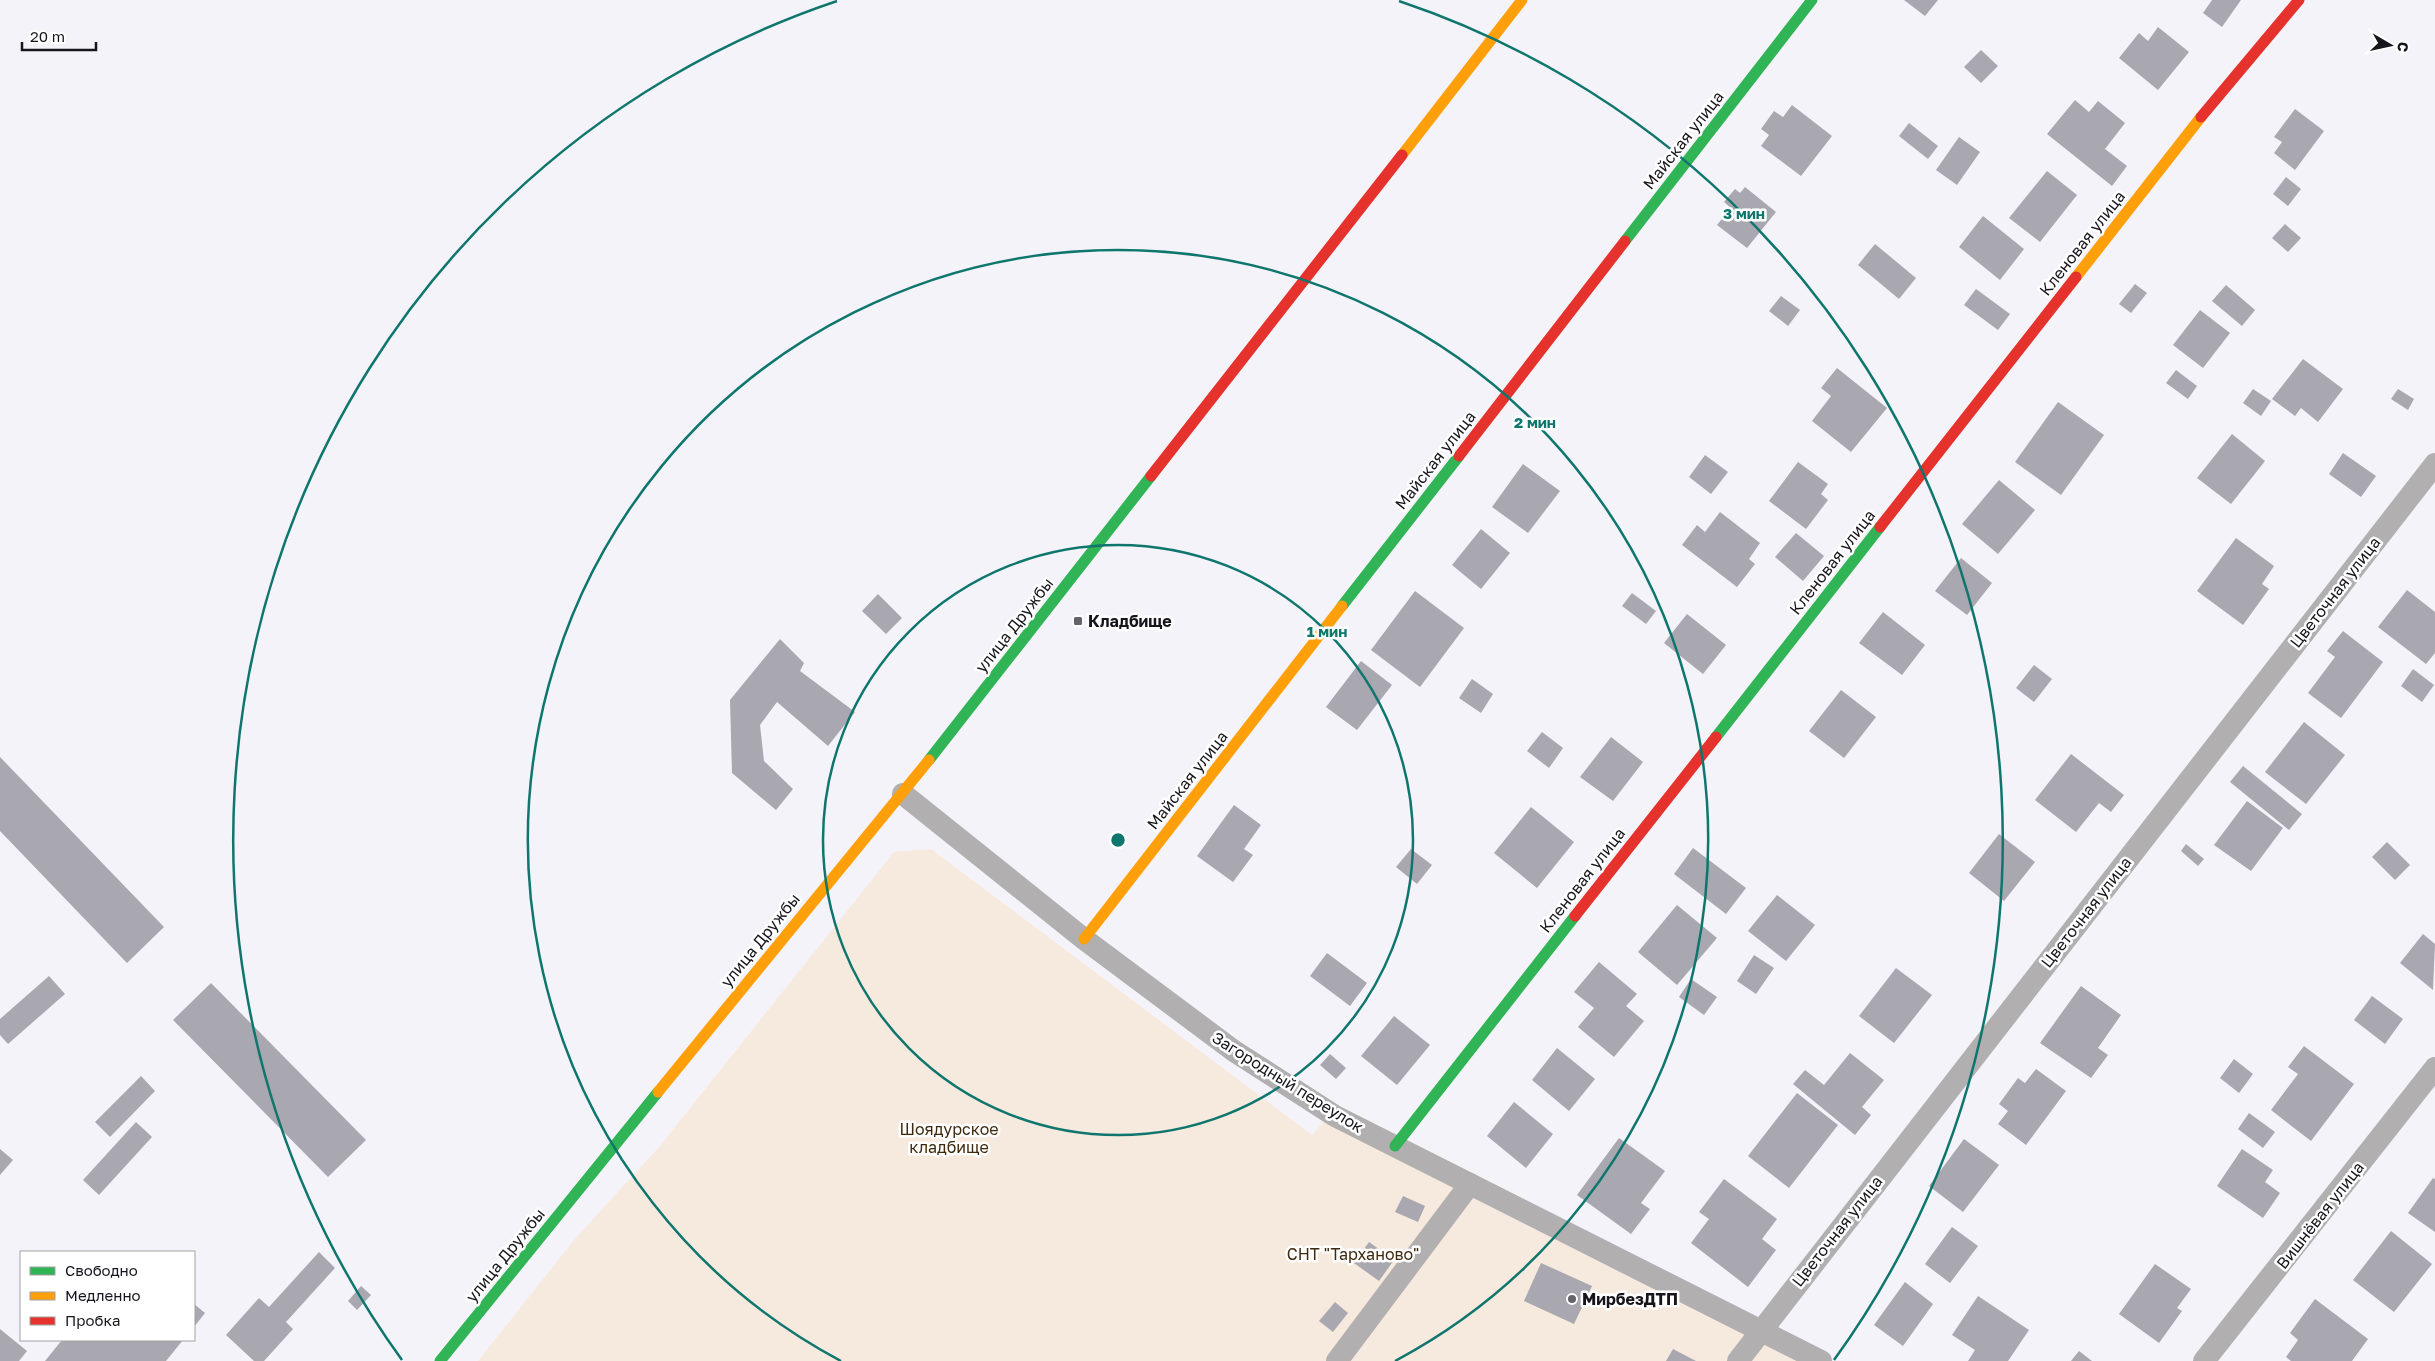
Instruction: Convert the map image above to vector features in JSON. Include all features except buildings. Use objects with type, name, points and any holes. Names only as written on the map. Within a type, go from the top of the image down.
[{"type":"street","name":"улица Дружбы","points":[[440,1361],[782,938],[903,794],[1522,0]]},
{"type":"street","name":"Майская улица","points":[[1084,939],[1812,0]]},
{"type":"street","name":"Кленовая улица","points":[[1395,1146],[2222,91],[2299,0]]},
{"type":"street","name":"Цветочная улица","points":[[1738,1361],[1759,1331],[2435,464]]},
{"type":"street","name":"Загородный переулок","points":[[903,794],[1084,939],[1234,1051],[1335,1116],[1821,1361]]},
{"type":"street","name":"Вишнёвая улица","points":[[2204,1361],[2435,1068]]},
{"type":"street","points":[[1337,1361],[1470,1184]]},
{"type":"green space","name":"Шоядурское кладбище","points":[[931,849],[1312,1135],[1325,1120],[1810,1361],[478,1361],[574,1240],[660,1146],[894,852]]},
{"type":"traffic: fast","points":[[1625,241],[1812,0]]},
{"type":"traffic: fast","points":[[1342,606],[1459,456]]},
{"type":"traffic: fast","points":[[929,760],[1151,476]]},
{"type":"traffic: fast","points":[[1716,737],[1880,527]]},
{"type":"traffic: fast","points":[[1395,1146],[1575,916]]},
{"type":"traffic: fast","points":[[440,1361],[658,1092]]},
{"type":"traffic: slow","points":[[1402,155],[1522,0]]},
{"type":"traffic: slow","points":[[2076,277],[2201,117]]},
{"type":"traffic: slow","points":[[1084,939],[1342,606]]},
{"type":"traffic: slow","points":[[658,1092],[929,760]]},
{"type":"traffic: jam","points":[[2201,117],[2299,0]]},
{"type":"traffic: jam","points":[[1151,476],[1402,155]]},
{"type":"traffic: jam","points":[[1459,456],[1625,241]]},
{"type":"traffic: jam","points":[[1880,527],[2076,277]]},
{"type":"traffic: jam","points":[[1575,916],[1716,737]]},
{"type":"place","name":"Кладбище","points":[[1078,621]]},
{"type":"place","name":"МирбезДТП","points":[[1572,1299]]},
{"type":"park label","name":"СНТ \"Тарханово\"","points":[[1353,1254]]}]
